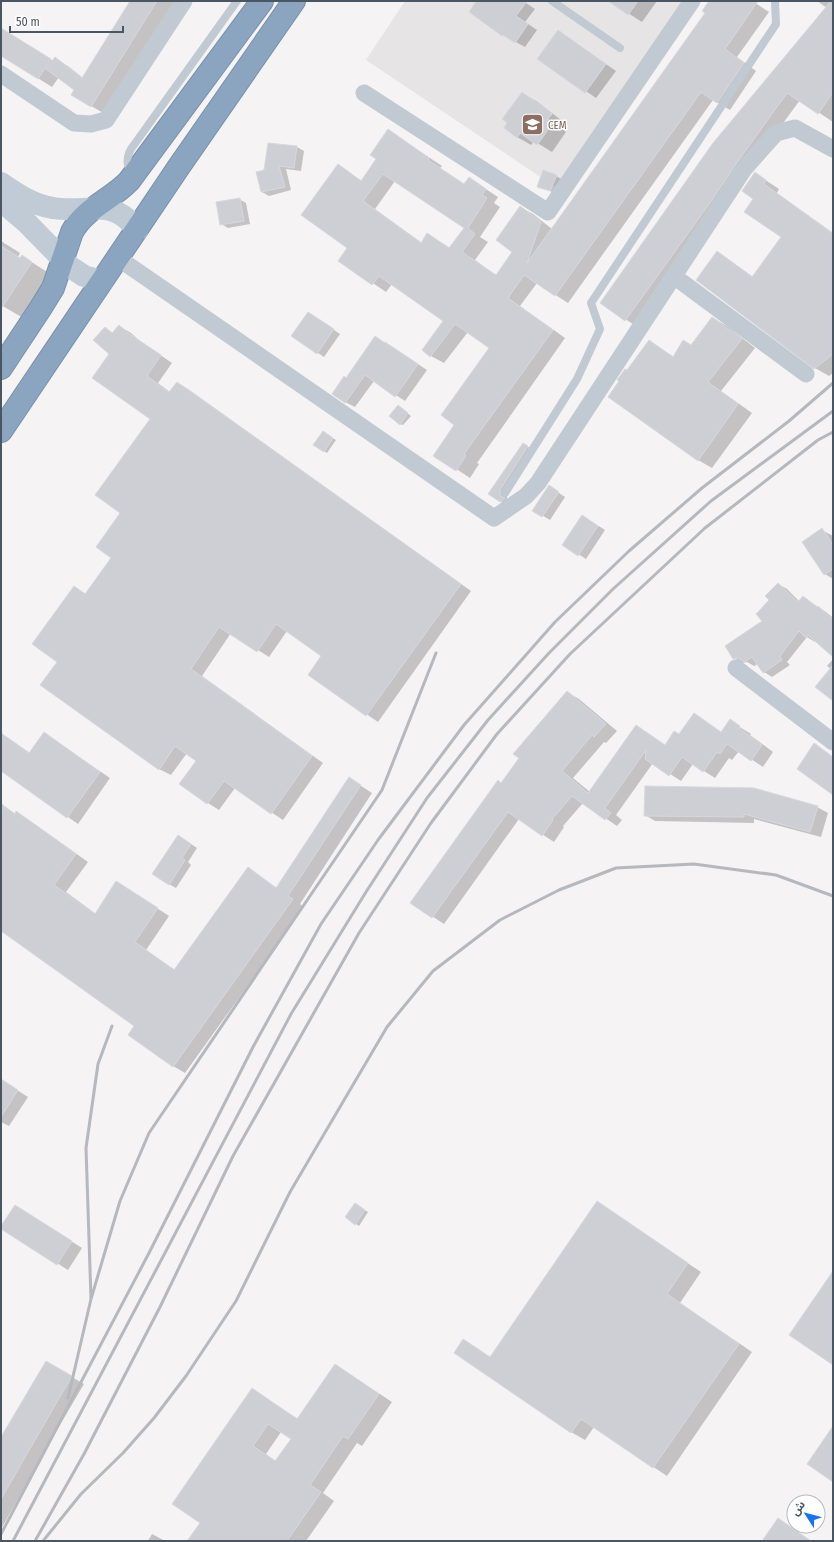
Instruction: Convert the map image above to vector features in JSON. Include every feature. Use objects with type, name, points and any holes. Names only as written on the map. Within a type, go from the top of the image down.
[{"type":"highway","points":[[1,431],[136,230],[294,1]]},
{"type":"highway","points":[[1,368],[48,298],[76,224],[93,208],[116,193],[134,175],[260,2]]},
{"type":"highway","points":[[134,175],[160,195]]},
{"type":"street","points":[[1,74],[74,123],[91,124],[106,120],[184,1]]},
{"type":"street","points":[[364,93],[548,212],[692,1]]},
{"type":"street","points":[[260,2],[279,22]]},
{"type":"street","points":[[118,258],[494,518],[526,496],[538,482],[744,169],[776,133],[795,128],[833,149]]},
{"type":"street","points":[[1,184],[22,197],[42,206],[64,209],[100,208],[115,211],[127,219],[136,230]]},
{"type":"street","points":[[4,206],[33,228],[63,260],[77,271],[102,281]]},
{"type":"street","points":[[674,277],[806,374]]},
{"type":"street","points":[[736,668],[833,742]]},
{"type":"lane","points":[[134,175],[127,163],[128,154],[238,1]]},
{"type":"lane","points":[[552,1],[620,48]]},
{"type":"lane","points":[[505,493],[577,379],[600,329],[591,303],[776,24],[775,1]]},
{"type":"shaded area","name":"CEM","points":[[405,1],[687,1],[560,190],[366,60]]},
{"type":"building","points":[[130,1],[157,1],[91,107],[71,95],[74,90],[46,69],[55,57],[82,78]]},
{"type":"building","points":[[476,1],[527,1],[516,16],[528,24],[515,43],[503,35],[502,36],[469,12]]},
{"type":"building","points":[[608,1],[638,1],[628,15]]},
{"type":"building","points":[[709,1],[758,1],[725,49],[744,63],[717,103],[701,92],[555,296],[524,275],[508,298],[553,330],[464,454],[466,456],[456,471],[433,456],[454,425],[441,415],[489,348],[455,324],[430,357],[422,350],[443,321],[379,276],[372,285],[338,261],[347,248],[301,215],[338,164],[361,181],[376,159],[370,155],[388,129],[429,158],[428,160],[464,184],[469,177],[486,189],[482,195],[487,198],[468,228],[475,234],[462,252],[496,275],[512,252],[496,240],[520,206],[541,222],[527,263],[705,13],[702,11]],"holes":[[[383,174],[464,228],[449,248],[427,233],[421,243],[363,201]]]},
{"type":"building","points":[[831,1],[833,1],[833,92],[818,114],[787,93],[625,321],[600,303],[713,143]]},
{"type":"building","points":[[1,28],[51,59],[38,79],[1,56]]},
{"type":"building","points":[[558,30],[606,64],[585,93],[537,59]]},
{"type":"building","points":[[522,92],[552,114],[548,119],[553,123],[537,145],[520,133],[517,138],[504,128],[507,123],[502,119]]},
{"type":"building","points":[[268,143],[297,146],[294,168],[279,166],[285,187],[261,192],[256,172],[264,170]]},
{"type":"building","points":[[543,170],[557,175],[550,191],[537,187]]},
{"type":"building","points":[[755,172],[766,180],[764,184],[833,234],[833,354],[814,369],[696,280],[717,251],[752,277],[781,237],[744,212],[753,199],[742,191]]},
{"type":"building","points":[[240,198],[244,221],[220,225],[216,202]]},
{"type":"building","points":[[1,246],[20,258],[22,255],[32,262],[1,309]]},
{"type":"building","points":[[308,312],[334,329],[317,354],[291,336]]},
{"type":"building","points":[[712,317],[742,339],[708,382],[738,404],[698,461],[608,397],[619,381],[617,380],[625,369],[627,370],[649,340],[673,357],[683,340],[691,345]]},
{"type":"building","points":[[119,325],[128,333],[161,355],[147,376],[169,392],[177,382],[461,584],[366,716],[308,675],[321,656],[276,624],[257,652],[219,627],[191,669],[312,756],[271,814],[224,781],[207,804],[179,784],[196,761],[175,746],[159,770],[40,685],[57,662],[32,644],[74,586],[85,594],[111,558],[96,547],[120,513],[95,495],[150,419],[92,378],[109,354],[93,340],[105,327],[112,333]]},
{"type":"building","points":[[375,336],[418,364],[395,397],[365,375],[345,403],[332,394],[344,376],[346,378]]},
{"type":"building","points":[[398,405],[408,413],[400,425],[389,416]]},
{"type":"building","points":[[323,431],[333,438],[324,452],[313,445]]},
{"type":"building","points":[[523,443],[528,446],[500,490],[500,496],[505,498],[500,502],[488,494]]},
{"type":"building","points":[[549,485],[559,492],[542,517],[532,511]]},
{"type":"building","points":[[582,515],[598,526],[578,556],[562,545]]},
{"type":"building","points":[[822,528],[833,545],[833,569],[824,575],[802,542]]},
{"type":"building","points":[[778,583],[798,602],[803,596],[817,607],[818,606],[833,620],[833,657],[808,635],[806,638],[799,631],[780,656],[782,660],[763,673],[752,657],[745,662],[738,658],[733,659],[725,646],[762,621],[756,614],[769,600],[765,596]]},
{"type":"building","points":[[833,665],[833,701],[815,687]]},
{"type":"building","points":[[567,691],[606,724],[594,737],[592,735],[562,771],[588,793],[636,725],[665,745],[674,731],[679,734],[694,713],[721,732],[730,719],[740,726],[739,728],[762,745],[751,761],[727,744],[720,754],[717,752],[703,772],[682,757],[669,776],[645,759],[646,750],[605,808],[611,813],[605,820],[572,796],[552,819],[553,820],[542,836],[508,812],[432,918],[410,903],[498,780],[501,783],[519,758],[513,754]]},
{"type":"building","points":[[44,732],[100,772],[67,818],[1,771],[1,733],[29,753]]},
{"type":"building","points":[[814,743],[833,757],[833,795],[797,769]]},
{"type":"building","points":[[349,777],[361,785],[288,896],[293,899],[173,1067],[128,1035],[134,1026],[1,931],[1,804],[15,814],[16,811],[76,854],[54,885],[95,914],[116,881],[158,908],[135,942],[174,970],[248,867],[276,888]]},
{"type":"building","points":[[645,786],[754,788],[818,806],[810,832],[744,814],[744,817],[644,816]]},
{"type":"building","points":[[178,835],[191,844],[182,858],[185,860],[169,885],[152,874]]},
{"type":"building","points":[[1,1079],[18,1090],[1,1117]]},
{"type":"building","points":[[597,1201],[688,1263],[667,1294],[739,1344],[653,1468],[581,1419],[571,1433],[454,1353],[463,1339],[490,1357]]},
{"type":"building","points":[[355,1203],[365,1210],[355,1225],[345,1217]]},
{"type":"building","points":[[15,1205],[72,1241],[57,1265],[1,1229],[1,1226]]},
{"type":"building","points":[[833,1271],[833,1365],[789,1335]]},
{"type":"building","points":[[46,1361],[72,1376],[1,1499],[1,1437]]},
{"type":"building","points":[[335,1364],[379,1394],[348,1439],[343,1436],[310,1485],[321,1492],[287,1541],[187,1541],[200,1523],[172,1504],[252,1388],[297,1419]],"holes":[[[268,1424],[291,1439],[275,1461],[253,1446]]]},
{"type":"building","points":[[833,1426],[833,1482],[807,1464]]},
{"type":"building","points":[[778,1518],[786,1524],[786,1534],[801,1534],[811,1541],[762,1541]]},
{"type":"railway","points":[[1,1534],[149,1253],[253,1047],[321,924],[378,840],[464,725],[555,622],[629,551],[702,488],[789,421],[833,383]]},
{"type":"railway","points":[[13,1541],[291,1014],[366,892],[427,798],[488,720],[549,653],[613,589],[711,501],[833,411]]},
{"type":"railway","points":[[35,1541],[84,1454],[160,1307],[233,1156],[359,933],[431,823],[497,734],[570,654],[705,528],[818,440],[833,432]]},
{"type":"railway","points":[[91,1299],[120,1201],[149,1133],[382,790],[436,653]]},
{"type":"railway","points":[[43,1541],[81,1494],[123,1453],[154,1418],[186,1376],[236,1301],[290,1192],[387,1027],[433,971],[500,920],[559,890],[616,868],[694,864],[776,875],[833,896]]},
{"type":"railway","points":[[68,1398],[91,1299],[86,1148],[98,1064],[112,1026]]},
{"type":"place","name":"CEM","points":[[533,125]]}]
